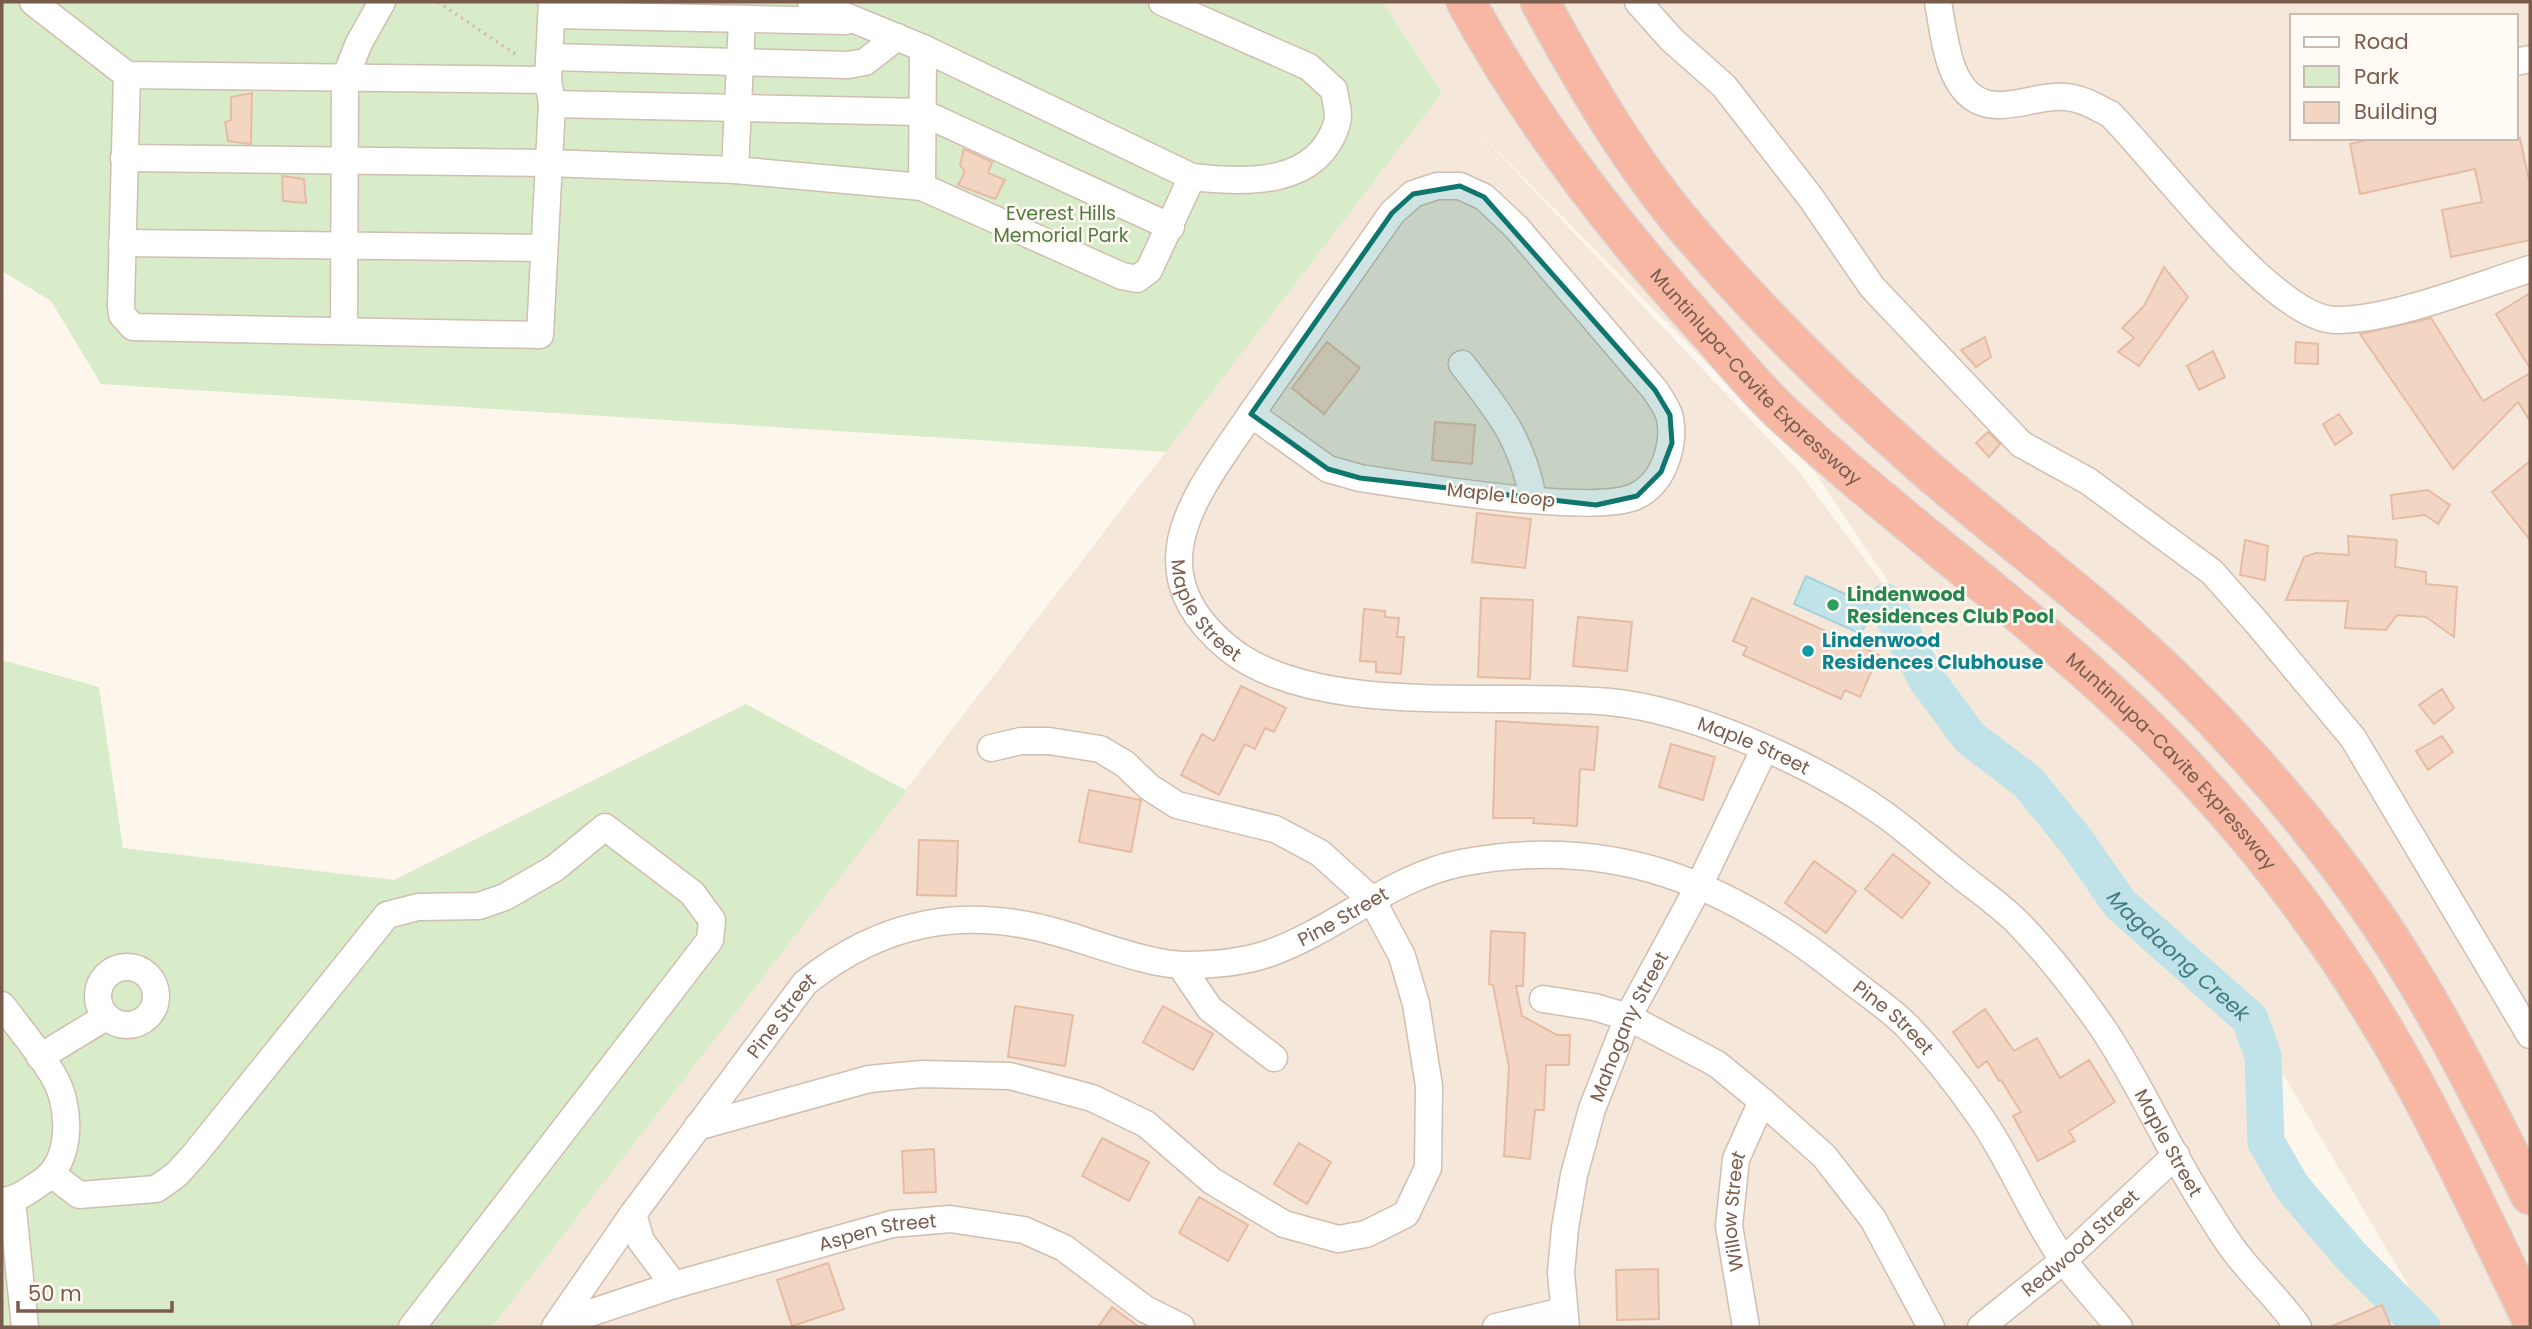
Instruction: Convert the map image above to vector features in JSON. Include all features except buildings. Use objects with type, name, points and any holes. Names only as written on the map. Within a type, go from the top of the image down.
[{"type":"highway","name":"Muntinlupa-Cavite Expressway","points":[[1466,2],[1506,75],[1575,174],[1662,281],[1781,412],[2122,705],[2196,778],[2265,859],[2318,931],[2411,1076],[2530,1315]]},
{"type":"highway","points":[[1540,2],[1628,147],[1688,230],[1811,361],[1923,466],[2047,565],[2180,685],[2323,843],[2417,983],[2462,1061],[2530,1195]]},
{"type":"street","points":[[33,2],[127,75],[550,77],[740,60],[848,65],[865,62],[897,37]]},
{"type":"street","points":[[344,331],[345,78],[359,43],[382,2]]},
{"type":"street","points":[[811,2],[923,48],[1192,177],[1229,181],[1287,177],[1320,154],[1338,122],[1334,90],[1309,67],[1163,2]]},
{"type":"street","points":[[1638,2],[1672,40],[1724,86],[1811,198],[1872,287],[2021,444],[2088,481],[2212,572],[2258,624],[2353,738],[2530,1035]]},
{"type":"street","points":[[1938,2],[1955,75],[1966,93],[1977,101],[1996,105],[2066,97],[2084,101],[2110,114],[2257,276],[2300,309],[2332,320],[2377,315],[2530,269]]},
{"type":"street","points":[[127,75],[122,315],[133,327],[540,335],[552,8],[742,20],[857,21]]},
{"type":"street","points":[[735,170],[742,20]]},
{"type":"street","points":[[922,187],[923,48]]},
{"type":"street","points":[[550,77],[737,107],[921,112],[1171,228]]},
{"type":"street","points":[[124,158],[548,163],[735,170],[922,187],[1129,278],[1143,276],[1149,270],[1171,228],[1192,177]]},
{"type":"street","name":"Maple Loop","points":[[1437,186],[1460,186],[1484,197],[1516,227],[1655,390],[1670,415],[1672,443],[1661,472],[1637,496],[1596,505],[1533,499],[1400,485],[1339,472],[1308,456],[1251,414],[1392,212],[1413,194],[1437,186]]},
{"type":"street","points":[[122,243],[543,248]]},
{"type":"street","points":[[1462,364],[1516,439],[1528,469],[1533,499]]},
{"type":"street","name":"Maple Street","points":[[1251,414],[1200,489],[1187,513],[1179,540],[1180,570],[1187,596],[1203,623],[1229,649],[1266,672],[1342,692],[1613,702],[1674,716],[1807,768],[1880,811],[2020,925],[2098,1022],[2129,1068],[2176,1155],[2239,1256],[2298,1327]]},
{"type":"street","points":[[697,1127],[869,1079],[922,1074],[1010,1076],[1092,1098],[1146,1124],[1212,1181],[1284,1224],[1338,1239],[1366,1234],[1406,1214],[1428,1168],[1429,1086],[1416,1004],[1402,956],[1372,900],[1320,853],[1275,830],[1177,805],[1149,787],[1125,764],[1100,750],[1049,741],[1021,741],[991,748]]},
{"type":"street","name":"Mahogany Street","points":[[1565,1323],[1561,1273],[1574,1175],[1592,1109],[1628,1017],[1700,884],[1765,750]]},
{"type":"street","points":[[53,1175],[79,1195],[156,1189],[176,1175],[195,1154],[387,915],[418,907],[479,906],[505,897],[555,868],[605,827],[692,893],[712,920],[710,940],[412,1327]]},
{"type":"street","name":"Pine Street","points":[[556,1326],[633,1214],[805,983],[838,957],[909,926],[969,921],[1047,929],[1180,965],[1216,963],[1267,954],[1308,936],[1416,876],[1455,864],[1494,857],[1542,854],[1597,857],[1654,868],[1700,884],[1795,936],[1907,1026],[1981,1118],[2064,1260],[2119,1327]]},
{"type":"street","points":[[1180,965],[1210,1009],[1274,1058]]},
{"type":"street","points":[[1543,999],[1594,1007],[1628,1017],[1717,1065],[1762,1101],[1824,1156],[1874,1219],[1931,1327]]},
{"type":"street","points":[[2,1004],[55,1077],[64,1105],[65,1149],[53,1175],[7,1201],[25,1327]]},
{"type":"street","points":[[40,1057],[106,1017]]},
{"type":"street","name":"Willow Street","points":[[1746,1327],[1729,1226],[1736,1159],[1762,1101]]},
{"type":"street","name":"Redwood Street","points":[[1981,1327],[2064,1260],[2176,1155]]},
{"type":"street","points":[[633,1214],[641,1241],[674,1285]]},
{"type":"street","name":"Aspen Street","points":[[556,1326],[674,1285],[892,1224],[950,1219],[1024,1230],[1064,1248],[1145,1309],[1181,1327]]},
{"type":"street","points":[[1496,1327],[1565,1323]]},
{"type":"path","points":[[438,2],[550,77]]},
{"type":"highlighted area","points":[[1460,186],[1484,197],[1655,390],[1670,415],[1672,443],[1661,472],[1637,496],[1596,505],[1360,478],[1328,469],[1251,414],[1392,213],[1413,194]]},
{"type":"shaded area","points":[[1383,2],[2530,2],[2530,1327],[2433,1327],[2264,1042],[2258,1135],[2394,1327],[492,1327],[1442,93]],"holes":[[[1469,122],[1815,473],[1955,680],[1798,470]]]},
{"type":"green space","name":"Everest Hills Memorial Park","points":[[2,2],[1383,2],[1442,93],[1166,452],[101,384],[51,301],[2,271]]},
{"type":"green space","points":[[2,660],[99,687],[123,848],[394,880],[746,704],[907,791],[492,1327],[2,1327]]},
{"type":"water","name":"Lindenwood Residences Club Pool","points":[[1806,576],[1873,607],[1861,634],[1794,604]]},
{"type":"waterway","name":"Magdaong Creek","points":[[1886,602],[1927,680],[1970,738],[2028,782],[2076,841],[2120,904],[2250,1019],[2263,1056],[2266,1142],[2292,1187],[2351,1256],[2422,1327]]},
{"type":"place","name":"Lindenwood Residences Club Pool","points":[[1833,605]]},
{"type":"place","name":"Lindenwood Residences Clubhouse","points":[[1808,651]]}]
